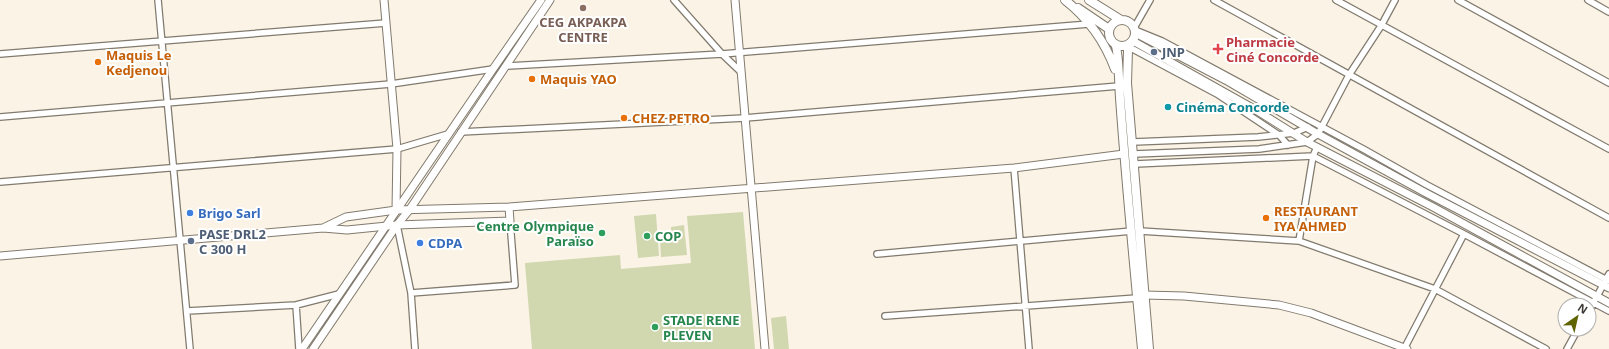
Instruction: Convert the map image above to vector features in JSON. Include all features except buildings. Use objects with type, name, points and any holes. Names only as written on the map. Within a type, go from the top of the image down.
[{"type":"main road","points":[[1065,0],[1089,24],[1106,46],[1118,75]]},
{"type":"main road","points":[[1065,0],[1109,30]]},
{"type":"main road","points":[[1089,0],[1121,20],[1128,22],[1133,37],[1127,76],[1134,154],[1142,349]]},
{"type":"main road","points":[[1121,20],[1114,22],[1109,30],[1109,38],[1114,44],[1118,53],[1118,75],[1124,154],[1136,231]]},
{"type":"main road","points":[[1114,44],[1124,46],[1133,37]]},
{"type":"main road","points":[[1141,296],[1149,349]]},
{"type":"street","points":[[158,0],[190,349]]},
{"type":"street","points":[[384,0],[397,149],[396,210]]},
{"type":"street","points":[[300,349],[541,0]]},
{"type":"street","points":[[313,349],[397,225],[410,209],[550,0]]},
{"type":"street","points":[[674,0],[722,54],[741,72]]},
{"type":"street","points":[[735,0],[765,349]]},
{"type":"street","points":[[1133,37],[1150,0]]},
{"type":"street","points":[[1214,0],[1609,218]]},
{"type":"street","points":[[1336,0],[1381,26],[1609,149]]},
{"type":"street","points":[[1134,154],[1259,149],[1307,142],[1320,130],[1349,75],[1381,26],[1395,0]]},
{"type":"street","points":[[1458,0],[1609,83]]},
{"type":"street","points":[[1588,0],[1609,12]]},
{"type":"street","points":[[0,54],[386,24]]},
{"type":"street","points":[[506,66],[722,54],[1089,24]]},
{"type":"street","points":[[1133,37],[1228,82],[1308,127],[1320,130]]},
{"type":"street","points":[[1133,37],[1162,41],[1320,130],[1426,193],[1607,282],[1596,297]]},
{"type":"street","points":[[1133,37],[1307,142],[1433,207],[1591,297]]},
{"type":"street","points":[[1133,37],[1279,135],[1288,145]]},
{"type":"street","points":[[0,117],[391,84],[493,69]]},
{"type":"street","points":[[461,132],[745,118],[1119,86]]},
{"type":"street","points":[[1133,142],[1258,137],[1294,133],[1308,127]]},
{"type":"street","points":[[0,182],[397,149],[448,134]]},
{"type":"street","points":[[1299,241],[1312,156],[1317,147]]},
{"type":"street","points":[[323,228],[346,217],[396,210],[509,207],[1014,168],[1124,154]]},
{"type":"street","points":[[1134,164],[1312,156],[1591,297]]},
{"type":"street","points":[[1014,168],[1029,349]]},
{"type":"street","points":[[411,293],[515,285],[509,207]]},
{"type":"street","points":[[0,256],[323,228],[348,230],[397,225],[510,221]]},
{"type":"street","points":[[397,225],[411,293],[415,349]]},
{"type":"street","points":[[876,254],[1136,231],[1299,241],[1435,289],[1546,349]]},
{"type":"street","points":[[885,316],[1141,296],[1184,296],[1279,305],[1311,313],[1405,349],[1464,234]]},
{"type":"street","points":[[187,311],[296,305],[339,294]]},
{"type":"street","points":[[1597,300],[1609,303]]},
{"type":"street","points":[[1597,301],[1609,311]]},
{"type":"street","points":[[296,305],[300,349]]},
{"type":"street","points":[[1567,349],[1574,337]]},
{"type":"green space","points":[[743,212],[755,349],[532,349],[525,263],[620,255],[621,269],[691,263],[687,216]]},
{"type":"green space","name":"COP","points":[[656,214],[659,256],[638,258],[634,216]]},
{"type":"green space","points":[[684,225],[687,255],[661,257],[660,240],[672,239],[671,227]]},
{"type":"green space","points":[[786,316],[789,349],[774,349],[771,318]]},
{"type":"place","name":"CEG AKPAKPA CENTRE","points":[[583,8]]},
{"type":"place","name":"Pharmacie Ciné Concorde","points":[[1218,49]]},
{"type":"place","name":"JNP","points":[[1154,52]]},
{"type":"place","name":"Maquis Le Kedjenou","points":[[98,62]]},
{"type":"place","name":"Maquis YAO","points":[[532,79]]},
{"type":"place","name":"Cinéma Concorde","points":[[1168,107]]},
{"type":"place","name":"CHEZ PETRO","points":[[624,118]]},
{"type":"place","name":"Brigo Sarl","points":[[190,213]]},
{"type":"place","name":"RESTAURANT IYA AHMED","points":[[1266,218]]},
{"type":"place","name":"Centre Olympique Paraïso","points":[[602,233]]},
{"type":"place","name":"COP","points":[[647,236]]},
{"type":"place","name":"PASE DRL2 C 300 H","points":[[191,241]]},
{"type":"place","name":"CDPA","points":[[420,243]]},
{"type":"place","name":"STADE RENE PLEVEN","points":[[655,327]]}]
